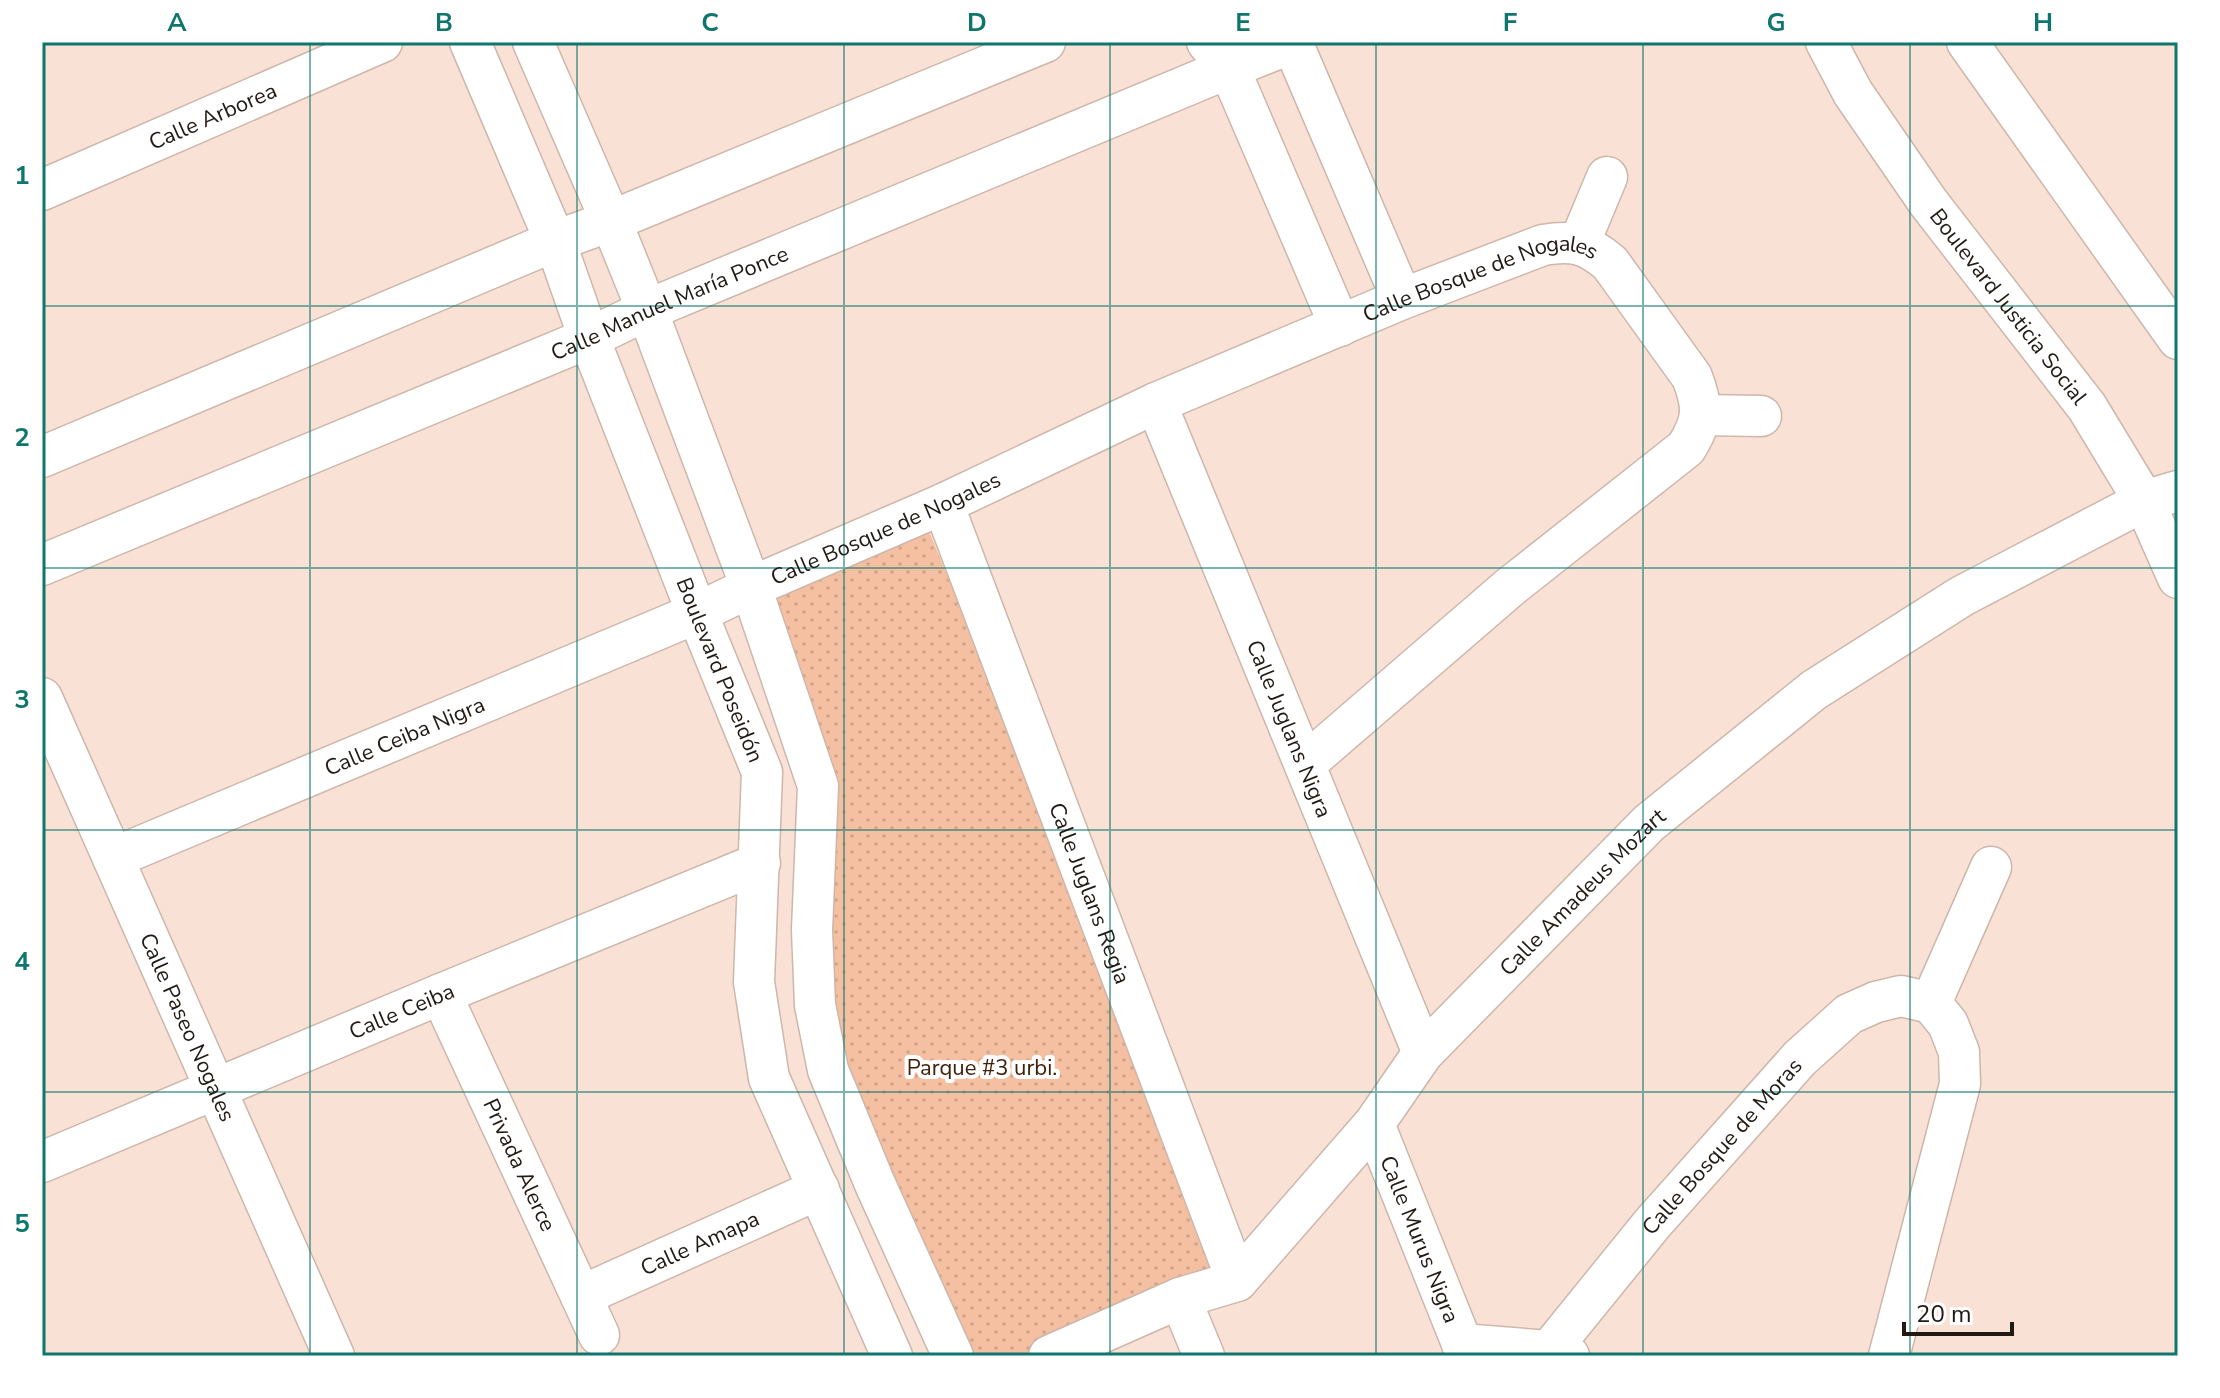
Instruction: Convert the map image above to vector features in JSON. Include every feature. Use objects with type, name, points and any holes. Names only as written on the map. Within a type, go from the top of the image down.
[{"type":"street","name":"Calle Arborea","points":[[42,190],[382,42]]},
{"type":"street","name":"Boulevard Poseidón","points":[[470,42],[555,241],[589,338],[762,772],[754,982],[769,1078],[892,1356]]},
{"type":"street","points":[[533,42],[647,310],[751,587],[818,786],[812,930],[815,1005],[828,1070],[875,1184],[953,1356]]},
{"type":"street","points":[[42,457],[555,241],[611,221],[1045,42]]},
{"type":"street","points":[[1293,42],[1402,299]]},
{"type":"street","name":"Calle Manuel María Ponce","points":[[42,565],[589,338],[1218,55],[1293,42]]},
{"type":"street","name":"Boulevard Justicia Social","points":[[1826,42],[1853,93],[1928,202],[2087,407],[2161,496],[2178,578]]},
{"type":"street","points":[[1967,42],[2178,339]]},
{"type":"street","points":[[1218,55],[1340,326]]},
{"type":"street","points":[[1579,244],[1607,177]]},
{"type":"street","name":"Calle Bosque de Nogales","points":[[697,613],[943,504],[1156,403],[1402,299],[1543,245],[1562,241],[1594,250],[1610,263],[1692,377],[1699,395],[1701,415]]},
{"type":"street","name":"Calle Juglans Nigra","points":[[1156,403],[1423,1053]]},
{"type":"street","points":[[1305,764],[1510,587],[1686,448],[1697,430],[1701,415],[1761,416]]},
{"type":"street","name":"Calle Amadeus Mozart","points":[[1237,1281],[1374,1124],[1423,1053],[1649,823],[1814,690],[1962,596],[2161,496]]},
{"type":"street","name":"Calle Juglans Regia","points":[[943,504],[1237,1281]]},
{"type":"street","name":"Calle Ceiba Nigra","points":[[113,858],[697,613]]},
{"type":"street","name":"Calle Paseo Nogales","points":[[42,698],[334,1356]]},
{"type":"street","name":"Calle Ceiba","points":[[42,1162],[760,863]]},
{"type":"street","points":[[1889,1356],[1960,1084],[1959,1052],[1948,1024],[1931,1003],[1991,867]]},
{"type":"street","name":"Privada Alerce","points":[[441,994],[599,1335]]},
{"type":"street","name":"Calle Bosque de Moras","points":[[1559,1354],[1652,1224],[1800,1058],[1849,1014],[1876,1002],[1901,996],[1931,1003]]},
{"type":"street","name":"Calle Murus Nigra","points":[[1374,1124],[1464,1350]]},
{"type":"street","name":"Calle Amapa","points":[[581,1296],[819,1189]]},
{"type":"street","points":[[1049,1356],[1180,1298],[1237,1281]]},
{"type":"street","points":[[1180,1298],[1204,1356]]},
{"type":"street","points":[[1464,1350],[1559,1354]]},
{"type":"green space","name":"Parque #3 urbi.","points":[[928,529],[1237,1281],[1036,1356],[937,1356],[825,1092],[812,806],[769,595]]}]
